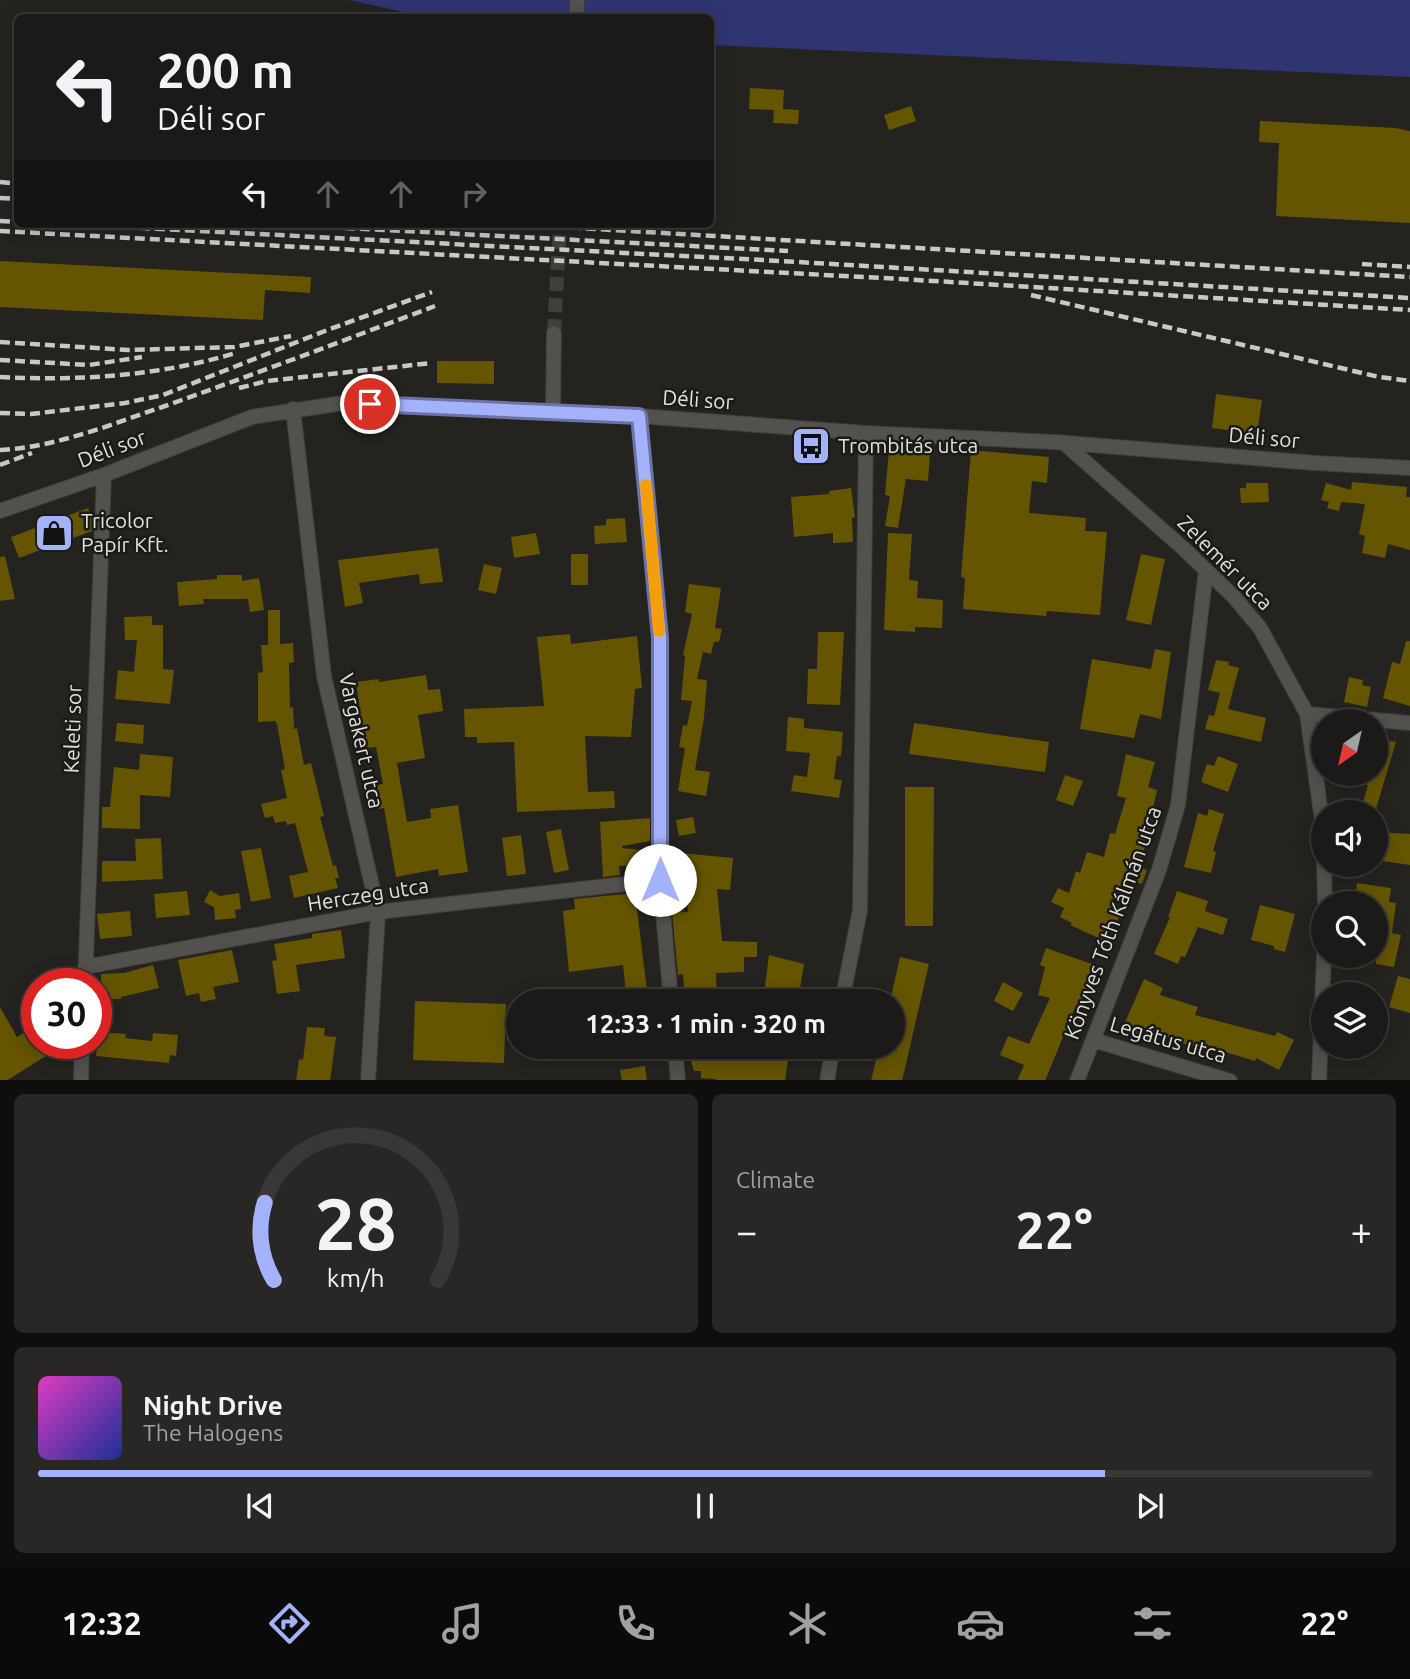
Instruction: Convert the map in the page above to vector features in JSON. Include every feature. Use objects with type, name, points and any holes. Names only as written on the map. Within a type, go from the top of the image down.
[{"type":"street","points":[[553,412],[555,333]]},
{"type":"street","name":"Déli sor","points":[[0,512],[252,417],[343,403],[639,416],[1410,468]]},
{"type":"street","name":"Vargakert utca","points":[[293,409],[324,677],[378,912],[368,1080]]},
{"type":"street","points":[[639,416],[660,638],[660,880],[670,989]]},
{"type":"street","points":[[844,989],[860,910],[866,433]]},
{"type":"street","name":"Zelemér utca","points":[[1065,443],[1206,570],[1260,628],[1307,714],[1319,800]]},
{"type":"street","name":"Keleti sor","points":[[85,967],[104,475]]},
{"type":"street","name":"Könyves Tóth Kálmán utca","points":[[1077,1080],[1159,870],[1178,805],[1206,570]]},
{"type":"street","points":[[1307,714],[1410,723]]},
{"type":"street","name":"Herczeg utca","points":[[85,967],[378,912],[660,880]]},
{"type":"street","points":[[1319,1080],[1324,968]]},
{"type":"street","name":"Legátus utca","points":[[1093,1040],[1230,1080]]},
{"type":"street","points":[[81,1080],[82,1059]]},
{"type":"street","points":[[676,1059],[678,1080]]},
{"type":"street","points":[[827,1080],[831,1059]]},
{"type":"shaded area","points":[[350,0],[1410,0],[1410,77],[714,45],[714,14],[411,14]]},
{"type":"building","points":[[750,88],[784,90],[783,109],[799,110],[798,124],[773,123],[774,110],[749,109]]},
{"type":"building","points":[[911,106],[916,121],[889,130],[884,115]]},
{"type":"building","points":[[1260,121],[1410,131],[1410,223],[1276,216],[1279,143],[1259,142]]},
{"type":"building","points":[[0,261],[311,277],[310,293],[265,290],[263,320],[0,307]]},
{"type":"building","points":[[437,361],[494,361],[494,384],[437,383]]},
{"type":"building","points":[[1216,394],[1262,400],[1257,434],[1212,428]]},
{"type":"building","points":[[889,450],[930,453],[928,481],[906,479],[898,528],[885,526],[890,496],[885,495]]},
{"type":"building","points":[[971,450],[1049,457],[1047,483],[1032,481],[1029,513],[1086,518],[1085,531],[1107,532],[1100,615],[1047,611],[1046,616],[963,609],[965,578],[961,577]]},
{"type":"building","points":[[1352,482],[1407,487],[1406,497],[1410,497],[1410,550],[1388,544],[1385,558],[1362,553],[1365,536],[1359,534],[1365,504],[1341,502],[1339,511],[1327,508],[1329,502],[1321,500],[1326,483],[1351,490]]},
{"type":"building","points":[[1246,483],[1268,483],[1269,502],[1241,503],[1240,488],[1246,488]]},
{"type":"building","points":[[851,488],[855,517],[852,518],[853,542],[833,543],[833,533],[794,537],[791,497],[829,494],[829,491]]},
{"type":"building","name":"Tricolor Papír Kft.","points":[[88,508],[93,519],[92,531],[19,558],[11,537]]},
{"type":"building","points":[[625,518],[627,542],[595,544],[594,526],[606,525],[606,519]]},
{"type":"building","points":[[536,533],[540,554],[514,558],[511,537]]},
{"type":"building","points":[[888,533],[912,534],[909,580],[918,581],[917,598],[943,600],[942,628],[915,627],[915,632],[884,630]]},
{"type":"building","points":[[438,548],[443,582],[420,584],[419,574],[359,583],[363,603],[345,607],[338,560]]},
{"type":"building","points":[[571,554],[588,554],[588,585],[571,585]]},
{"type":"building","points":[[1141,554],[1165,559],[1151,625],[1126,620]]},
{"type":"building","points":[[5,556],[15,599],[0,601],[0,557]]},
{"type":"building","points":[[484,564],[502,568],[496,594],[478,590]]},
{"type":"building","points":[[217,575],[242,575],[242,581],[259,578],[264,610],[250,612],[248,599],[203,599],[204,604],[179,606],[177,582],[217,579]]},
{"type":"building","points":[[689,584],[721,588],[715,628],[722,629],[719,642],[714,642],[711,654],[703,652],[697,679],[707,680],[695,770],[710,772],[706,796],[678,791],[685,748],[679,747],[683,725],[687,726],[692,701],[681,700],[683,655],[692,614],[685,612]]},
{"type":"building","points":[[268,610],[280,610],[280,644],[293,643],[294,662],[289,663],[290,708],[293,707],[294,729],[297,728],[304,765],[311,763],[324,816],[320,817],[333,866],[336,865],[339,878],[335,878],[338,888],[294,898],[289,876],[308,872],[295,823],[275,823],[273,816],[265,818],[261,804],[287,798],[281,770],[285,769],[277,724],[275,721],[258,722],[258,673],[263,672],[261,645],[268,645]]},
{"type":"building","points":[[152,616],[152,625],[163,625],[163,669],[174,670],[170,704],[115,699],[118,670],[134,672],[137,640],[125,640],[124,617]]},
{"type":"building","points":[[818,632],[844,632],[840,705],[807,704],[808,669],[817,669]]},
{"type":"building","points":[[570,634],[571,644],[637,636],[642,688],[635,689],[631,737],[585,736],[588,792],[614,791],[615,808],[517,812],[514,742],[477,743],[477,737],[465,737],[464,709],[544,706],[537,637]]},
{"type":"building","points":[[1406,641],[1410,641],[1410,706],[1383,698],[1392,662],[1400,664]]},
{"type":"building","points":[[1155,649],[1171,652],[1161,719],[1140,714],[1134,738],[1080,729],[1092,659],[1151,669]]},
{"type":"building","points":[[1216,660],[1229,662],[1228,665],[1239,668],[1228,709],[1266,718],[1261,742],[1205,729],[1209,715],[1214,716],[1220,693],[1208,690]]},
{"type":"building","points":[[426,675],[428,690],[440,689],[443,711],[418,715],[425,758],[397,763],[407,822],[431,818],[430,809],[458,805],[468,872],[439,876],[438,869],[396,877],[384,808],[378,809],[373,785],[383,784],[376,747],[365,748],[356,682],[379,679],[379,682]]},
{"type":"building","points":[[1349,677],[1363,680],[1362,685],[1371,687],[1367,707],[1344,702]]},
{"type":"building","points":[[788,717],[804,719],[804,728],[843,732],[841,756],[837,756],[834,779],[842,780],[839,798],[791,791],[794,775],[807,777],[810,753],[786,751]]},
{"type":"building","points":[[117,723],[144,725],[143,744],[115,741]]},
{"type":"building","points":[[914,723],[1049,742],[1045,772],[909,754]]},
{"type":"building","points":[[1388,741],[1396,742],[1388,769]]},
{"type":"building","points":[[140,754],[173,757],[170,797],[140,795],[140,829],[102,828],[102,807],[110,807],[114,767],[139,770]]},
{"type":"building","points":[[1126,754],[1155,762],[1148,787],[1157,790],[1140,868],[1147,870],[1142,884],[1129,880],[1126,891],[1117,888],[1110,910],[1120,914],[1116,926],[1111,924],[1103,940],[1070,925],[1072,923],[1060,917],[1064,908],[1051,902],[1058,888],[1069,893],[1076,871],[1080,873],[1087,852],[1104,857],[1110,833],[1115,834],[1126,798],[1117,796]]},
{"type":"building","points":[[1218,756],[1238,764],[1228,792],[1201,782],[1207,764],[1214,766]]},
{"type":"building","points":[[1065,775],[1083,781],[1073,806],[1056,800]]},
{"type":"building","points":[[1368,786],[1383,786],[1379,800],[1364,800]]},
{"type":"building","points":[[905,787],[934,787],[933,926],[905,926]]},
{"type":"building","points":[[1209,809],[1224,814],[1213,851],[1216,852],[1211,873],[1184,867],[1198,813],[1207,816]]},
{"type":"building","points":[[693,817],[696,833],[679,836],[676,820]]},
{"type":"building","points":[[650,818],[650,841],[622,848],[650,851],[650,865],[619,866],[620,875],[603,877],[600,822]]},
{"type":"building","points":[[561,829],[569,870],[554,873],[546,832]]},
{"type":"building","points":[[1388,833],[1410,834],[1410,865],[1388,862]]},
{"type":"building","points":[[521,835],[526,874],[507,876],[502,838]]},
{"type":"building","points":[[161,838],[163,879],[102,882],[102,861],[136,861],[135,839]]},
{"type":"building","points":[[261,848],[271,898],[251,902],[241,851]]},
{"type":"building","points":[[681,853],[733,858],[730,890],[717,889],[722,941],[757,942],[757,957],[744,957],[744,972],[716,973],[717,989],[684,989],[683,974],[678,975],[672,911],[688,912],[686,886],[678,885]]},
{"type":"building","points":[[1357,883],[1391,888],[1389,902],[1396,903],[1392,933],[1401,935],[1394,967],[1388,966],[1388,891],[1356,891]]},
{"type":"building","points":[[210,890],[220,896],[239,893],[241,909],[235,910],[236,918],[215,920],[214,907],[204,902]]},
{"type":"building","points":[[187,891],[190,915],[156,918],[154,894]]},
{"type":"building","points":[[1177,891],[1208,901],[1205,911],[1228,919],[1223,935],[1198,927],[1185,957],[1181,956],[1178,964],[1154,954],[1170,917]]},
{"type":"building","points":[[635,893],[647,989],[626,989],[623,965],[569,972],[563,911],[575,909],[574,899]]},
{"type":"building","points":[[1260,905],[1295,914],[1285,952],[1251,940]]},
{"type":"building","points":[[130,911],[132,936],[100,939],[97,914]]},
{"type":"building","points":[[341,930],[345,958],[296,965],[300,991],[277,994],[272,961],[277,960],[274,944]]},
{"type":"building","points":[[1046,948],[1103,968],[1097,985],[1091,983],[1085,1007],[1076,1005],[1045,1080],[1017,1080],[1024,1065],[1000,1055],[1008,1036],[1029,1044],[1050,998],[1038,995],[1045,967],[1040,965]]},
{"type":"building","points":[[232,950],[239,982],[213,987],[216,999],[201,1002],[199,993],[186,996],[178,960]]},
{"type":"building","points":[[769,955],[804,964],[800,989],[765,989]]},
{"type":"building","points":[[900,957],[929,964],[902,1080],[871,1080],[876,1059],[905,1059],[905,989],[893,989]]},
{"type":"building","points":[[153,965],[159,988],[112,999],[112,974]]},
{"type":"building","points":[[1398,976],[1410,979],[1410,1013],[1389,1007]]},
{"type":"building","points":[[1144,979],[1163,988],[1160,995],[1198,1007],[1195,1015],[1275,1036],[1277,1032],[1294,1040],[1279,1070],[1256,1058],[1255,1061],[1222,1051],[1195,1047],[1145,1031],[1142,1036],[1123,1027]]},
{"type":"building","points":[[1003,982],[1023,993],[1013,1011],[994,1001]]},
{"type":"building","points":[[415,1001],[506,1004],[504,1063],[413,1060]]},
{"type":"building","points":[[0,1007],[17,1037],[21,1035],[21,1059],[41,1059],[8,1080],[0,1080]]},
{"type":"building","points":[[307,1027],[325,1028],[324,1036],[336,1037],[330,1080],[296,1080],[299,1059],[303,1060]]},
{"type":"building","points":[[112,1033],[126,1034],[125,1038],[152,1041],[153,1033],[178,1035],[176,1056],[170,1055],[169,1063],[112,1058]]},
{"type":"building","points":[[690,1059],[788,1059],[785,1080],[701,1078],[701,1071],[694,1071]]},
{"type":"building","points":[[645,1066],[647,1080],[622,1080],[620,1070]]},
{"type":"tunnel","points":[[554,333],[560,228]]},
{"type":"railway","points":[[0,182],[14,184]]},
{"type":"railway","points":[[0,198],[14,199]]},
{"type":"railway","points":[[0,221],[14,222]]},
{"type":"railway","points":[[142,228],[781,261],[1410,298]]},
{"type":"railway","points":[[347,228],[788,251]]},
{"type":"railway","points":[[579,228],[1410,277]]},
{"type":"railway","points":[[0,231],[901,279],[1410,310]]},
{"type":"railway","points":[[1362,264],[1410,267]]},
{"type":"railway","points":[[0,413],[31,414],[125,403],[163,395],[432,292]]},
{"type":"railway","points":[[1031,295],[1379,377],[1410,381]]},
{"type":"railway","points":[[0,450],[63,440],[105,427],[435,306]]},
{"type":"railway","points":[[0,342],[128,350],[234,347],[291,336]]},
{"type":"railway","points":[[0,377],[119,375],[178,367],[236,353]]},
{"type":"railway","points":[[0,360],[89,365],[142,357]]},
{"type":"railway","points":[[239,388],[267,381],[431,363]]},
{"type":"railway","points":[[0,465],[32,453]]},
{"type":"slow traffic","points":[[646,485],[659,631]]},
{"type":"place","name":"Trombitás utca","points":[[811,446]]},
{"type":"place","name":"Tricolor Papír Kft.","points":[[54,533]]},
{"type":"route","points":[[370,404],[639,416],[660,638],[660,880]]}]
